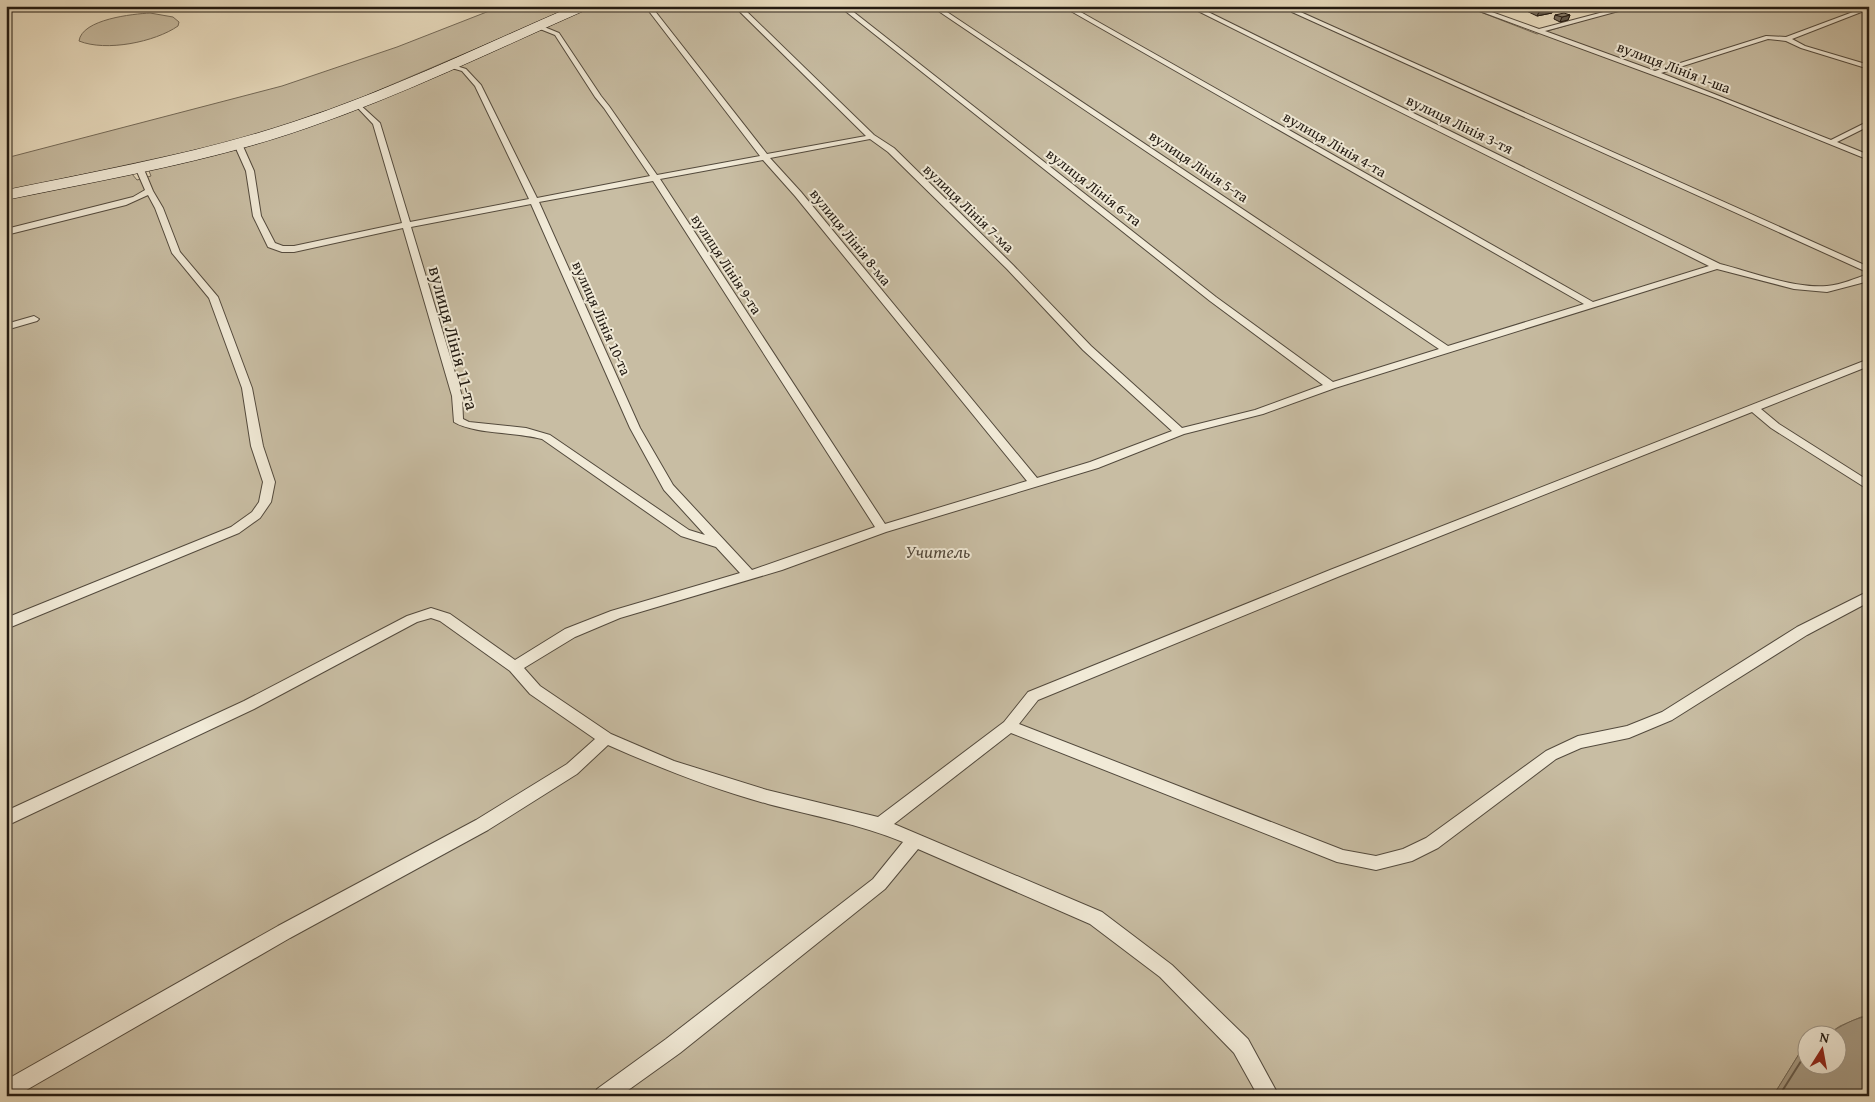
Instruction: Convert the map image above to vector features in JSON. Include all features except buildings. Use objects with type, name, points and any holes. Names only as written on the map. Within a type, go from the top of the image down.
[{"type":"main road","points":[[6,195],[238,144],[299,125],[357,104],[584,6]]},
{"type":"lane","name":"вулиця Лінія 8-ма","points":[[648,6],[765,157],[798,194],[1035,483]]},
{"type":"lane","name":"вулиця Лінія 7-ма","points":[[736,6],[871,137],[891,150],[1010,267],[1087,348],[1180,432]]},
{"type":"lane","name":"вулиця Лінія 6-та","points":[[842,6],[1213,298],[1331,386]]},
{"type":"lane","name":"вулиця Лінія 5-та","points":[[934,6],[1448,350]]},
{"type":"lane","name":"вулиця Лінія 4-та","points":[[1065,6],[1592,305]]},
{"type":"lane","name":"вулиця Лінія 3-тя","points":[[1191,6],[1717,266],[1794,286],[1827,289],[1861,281],[1869,277]]},
{"type":"lane","points":[[1296,6],[1292,9],[1294,11],[1869,270]]},
{"type":"lane","name":"вулиця Лінія 1-ша","points":[[1469,6],[1655,73],[1869,158]]},
{"type":"lane","points":[[1539,31],[1634,6]]},
{"type":"lane","points":[[1787,39],[1869,7]]},
{"type":"lane","name":"вулиця Лінія 9-та","points":[[537,26],[557,34],[598,97],[607,107],[655,178],[882,529]]},
{"type":"lane","points":[[1655,73],[1768,37],[1787,39],[1803,47],[1869,67]]},
{"type":"lane","name":"вулиця Лінія 10-та","points":[[447,65],[464,70],[478,85],[534,201],[635,428],[668,487],[749,576]]},
{"type":"lane","name":"вулиця Лінія 11-та","points":[[357,104],[376,123],[457,396],[458,420],[466,425],[526,431],[546,437],[685,533],[720,544]]},
{"type":"lane","points":[[1832,142],[1869,123]]},
{"type":"lane","points":[[238,144],[250,171],[257,216],[271,245],[282,249],[294,249],[406,225],[871,137]]},
{"type":"lane","points":[[6,624],[235,530],[256,515],[265,502],[269,482],[257,446],[247,388],[214,297],[176,253],[160,208],[149,191],[139,167]]},
{"type":"lane","points":[[6,232],[123,203],[136,199],[149,191]]},
{"type":"lane","points":[[515,667],[570,633],[616,614],[778,567],[882,529],[1094,465],[1180,432],[1259,412],[1331,386],[1717,266]]},
{"type":"lane","points":[[6,326],[34,319]]},
{"type":"lane","points":[[880,825],[1008,726],[1033,696],[1335,573],[1869,362]]},
{"type":"lane","points":[[1752,408],[1775,426],[1869,486]]},
{"type":"lane","points":[[1008,726],[1343,857],[1376,863],[1406,856],[1432,843],[1551,755],[1578,742],[1629,732],[1667,716],[1802,631],[1869,596]]},
{"type":"lane","points":[[6,819],[249,705],[412,619],[431,613],[445,617],[515,667],[535,690],[606,738],[670,766],[766,797],[880,825],[1096,918],[1166,971],[1241,1046],[1269,1096]]},
{"type":"lane","points":[[6,1091],[284,932],[482,825],[572,769],[606,738]]},
{"type":"lane","points":[[604,1096],[673,1046],[879,884],[914,841]]},
{"type":"green space","points":[[502,6],[576,6],[335,109],[233,142],[6,191],[6,158],[282,86],[397,47]]},
{"type":"green space","name":"Учитель","points":[[591,6],[1465,6],[1537,34],[1634,6],[1869,6],[1869,1016],[1861,1017],[1845,1024],[1798,1024],[1798,1056],[1773,1096],[6,1096],[6,198],[132,174],[137,180],[151,176],[149,171],[153,169],[346,112]]},
{"type":"green space","points":[[150,13],[173,17],[179,22],[178,26],[157,37],[130,44],[103,46],[79,41],[82,34],[89,27],[98,23],[121,16]]},
{"type":"water","points":[[1869,1016],[1869,1096],[1773,1096],[1798,1056],[1798,1074],[1848,1074],[1848,1024],[1845,1024]]}]
